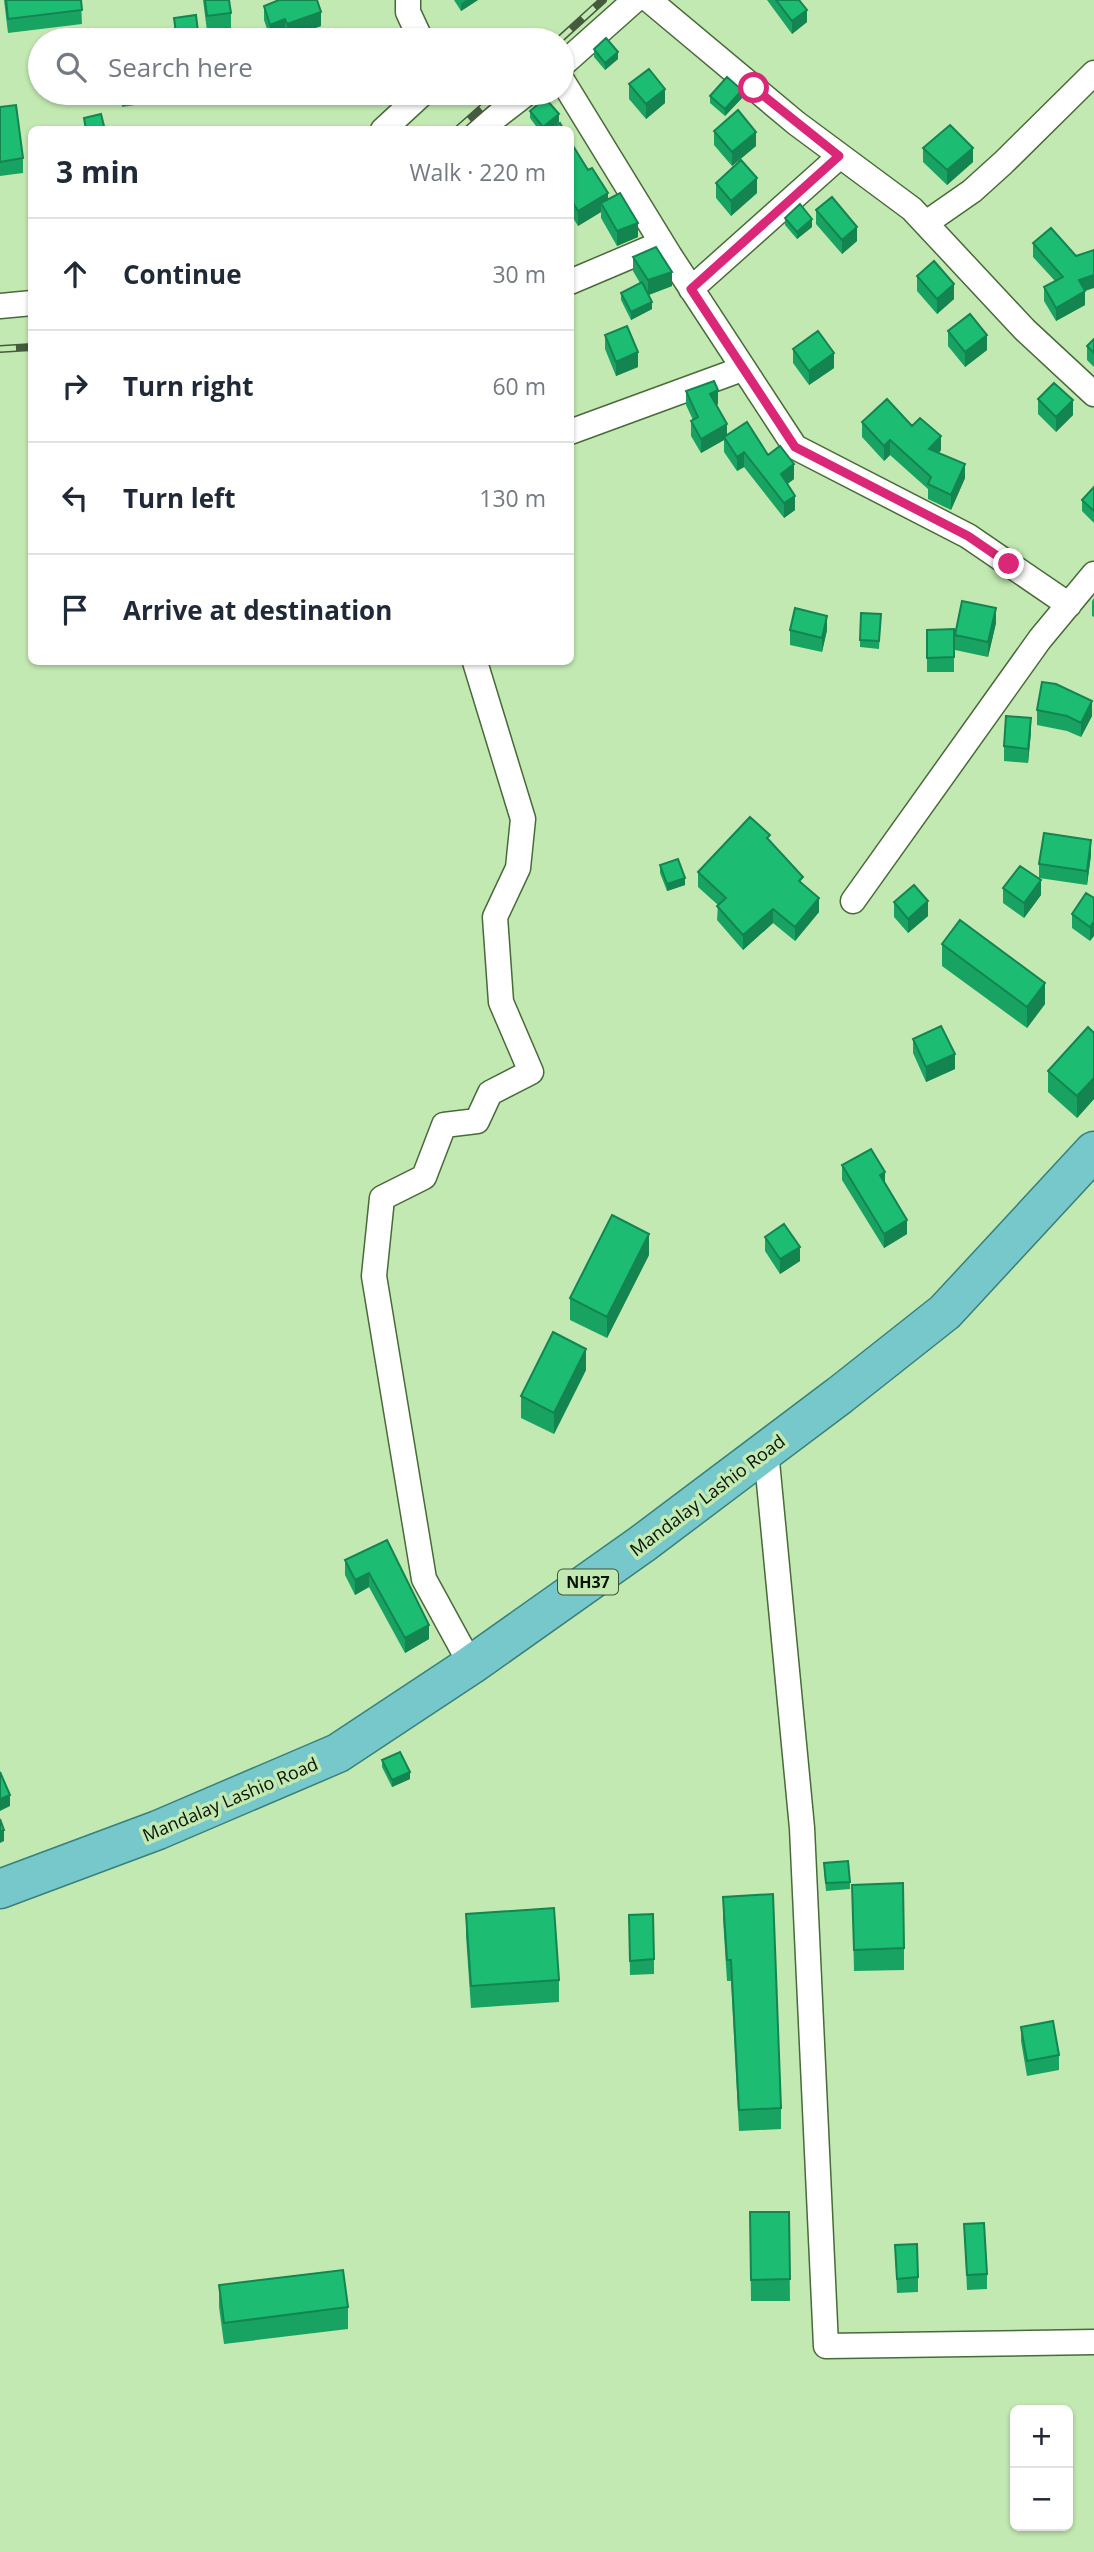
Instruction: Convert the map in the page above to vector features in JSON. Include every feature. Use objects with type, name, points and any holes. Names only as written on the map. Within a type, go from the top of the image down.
[{"type":"highway","name":"Mandalay Lashio Road","points":[[0,1889],[158,1830],[338,1753],[471,1665],[642,1544],[945,1312],[1094,1151]]},
{"type":"street","points":[[408,0],[408,12],[415,28]]},
{"type":"street","points":[[574,54],[635,0]]},
{"type":"street","points":[[649,0],[796,124],[912,209],[1025,330],[1094,394]]},
{"type":"street","points":[[926,223],[972,191],[1094,73]]},
{"type":"street","points":[[574,100],[691,289],[795,447],[968,536],[1069,605]]},
{"type":"street","points":[[387,126],[410,105]]},
{"type":"street","points":[[485,126],[512,105]]},
{"type":"street","points":[[691,289],[839,156]]},
{"type":"street","points":[[574,280],[662,243]]},
{"type":"street","points":[[0,306],[28,303]]},
{"type":"street","points":[[574,431],[742,369]]},
{"type":"street","points":[[853,901],[1040,639],[1094,574]]},
{"type":"street","points":[[471,1665],[424,1579],[374,1276],[382,1198],[424,1177],[444,1125],[477,1121],[490,1093],[531,1072],[501,1002],[495,917],[518,868],[523,819],[476,665]]},
{"type":"street","points":[[766,1451],[802,1828],[826,2347],[1094,2342]]},
{"type":"building","points":[[6,0],[81,0],[82,10],[8,19]]},
{"type":"building","points":[[205,0],[229,0],[231,13],[207,16]]},
{"type":"building","points":[[279,0],[317,0],[321,12],[287,24],[285,19],[270,25],[264,6]]},
{"type":"building","points":[[776,0],[799,0],[807,10],[792,21]]},
{"type":"building","points":[[196,15],[198,28],[175,28],[174,18]]},
{"type":"building","points":[[606,38],[618,52],[605,63],[594,49]]},
{"type":"building","points":[[649,69],[665,89],[646,104],[629,84]]},
{"type":"building","points":[[727,77],[742,90],[725,109],[710,96]]},
{"type":"building","points":[[16,105],[23,158],[0,162],[0,107]]},
{"type":"building","points":[[537,105],[551,105],[559,114],[542,126],[530,111]]},
{"type":"building","points":[[738,110],[756,132],[732,152],[714,131]]},
{"type":"building","points":[[101,114],[104,126],[85,126],[84,118]]},
{"type":"building","points":[[950,125],[973,148],[947,170],[923,148]]},
{"type":"building","points":[[574,147],[588,170],[592,168],[608,193],[578,211],[574,204]]},
{"type":"building","points":[[741,160],[757,178],[731,201],[716,183]]},
{"type":"building","points":[[620,193],[638,223],[617,231],[601,203]]},
{"type":"building","points":[[832,197],[857,227],[842,240],[816,210]]},
{"type":"building","points":[[800,204],[812,219],[797,232],[785,218]]},
{"type":"building","points":[[1051,228],[1076,256],[1094,250],[1094,275],[1079,280],[1085,291],[1056,308],[1044,287],[1063,277],[1033,243]]},
{"type":"building","points":[[656,247],[672,272],[648,280],[633,257]]},
{"type":"building","points":[[934,261],[954,284],[937,299],[917,276]]},
{"type":"building","points":[[642,282],[652,302],[631,312],[621,293]]},
{"type":"building","points":[[970,314],[987,335],[965,352],[948,331]]},
{"type":"building","points":[[627,326],[638,352],[616,362],[605,335]]},
{"type":"building","points":[[818,331],[834,353],[809,371],[793,349]]},
{"type":"building","points":[[1094,339],[1094,353],[1087,346]]},
{"type":"building","points":[[714,381],[718,390],[710,394],[727,424],[701,439],[691,421],[698,417],[686,391]]},
{"type":"building","points":[[1054,383],[1073,400],[1056,417],[1038,399]]},
{"type":"building","points":[[887,399],[912,426],[920,418],[941,436],[929,449],[965,464],[951,495],[928,484],[931,477],[890,440],[884,446],[862,422]]},
{"type":"building","points":[[747,422],[768,455],[780,446],[794,464],[781,474],[795,496],[784,503],[744,452],[737,457],[724,437]]},
{"type":"building","points":[[1094,487],[1094,511],[1082,500]]},
{"type":"building","points":[[962,601],[996,608],[988,642],[955,635]]},
{"type":"building","points":[[795,608],[827,616],[822,638],[790,630]]},
{"type":"building","points":[[861,613],[881,614],[879,641],[860,640]]},
{"type":"building","points":[[954,629],[954,657],[927,658],[927,630]]},
{"type":"building","points":[[1042,682],[1056,684],[1092,701],[1081,723],[1067,716],[1037,710]]},
{"type":"building","points":[[1006,716],[1031,718],[1028,749],[1004,746]]},
{"type":"building","points":[[750,817],[770,835],[767,838],[803,877],[799,881],[819,898],[795,927],[773,909],[743,935],[717,906],[726,898],[698,872]]},
{"type":"building","points":[[1044,833],[1091,840],[1087,871],[1039,864]]},
{"type":"building","points":[[678,859],[685,878],[667,884],[660,865]]},
{"type":"building","points":[[1020,866],[1041,880],[1024,903],[1003,888]]},
{"type":"building","points":[[914,885],[928,901],[908,919],[894,902]]},
{"type":"building","points":[[1086,893],[1094,898],[1094,921],[1090,927],[1072,914]]},
{"type":"building","points":[[960,920],[1045,983],[1027,1007],[942,944]]},
{"type":"building","points":[[941,1026],[955,1054],[926,1067],[913,1039]]},
{"type":"building","points":[[1088,1027],[1094,1033],[1094,1078],[1077,1096],[1048,1071]]},
{"type":"building","points":[[871,1149],[885,1172],[880,1175],[907,1220],[884,1234],[842,1165]]},
{"type":"building","points":[[612,1215],[649,1234],[607,1317],[570,1298]]},
{"type":"building","points":[[784,1224],[800,1247],[780,1259],[765,1237]]},
{"type":"building","points":[[553,1332],[586,1349],[554,1413],[521,1396]]},
{"type":"building","points":[[387,1540],[429,1625],[405,1638],[369,1573],[355,1580],[345,1560]]},
{"type":"building","points":[[400,1752],[410,1772],[392,1780],[382,1760]]},
{"type":"building","points":[[0,1772],[10,1795],[0,1799]]},
{"type":"building","points":[[848,1861],[850,1882],[826,1883],[824,1863]]},
{"type":"building","points":[[903,1883],[904,1948],[854,1950],[852,1885]]},
{"type":"building","points":[[773,1894],[781,2108],[739,2110],[731,1960],[727,1960],[723,1897]]},
{"type":"building","points":[[554,1908],[559,1980],[471,1986],[466,1914]]},
{"type":"building","points":[[653,1914],[654,1959],[630,1961],[629,1915]]},
{"type":"building","points":[[1053,2021],[1059,2055],[1027,2061],[1021,2027]]},
{"type":"building","points":[[750,2212],[789,2212],[790,2279],[751,2280]]},
{"type":"building","points":[[984,2223],[987,2274],[967,2275],[964,2224]]},
{"type":"building","points":[[917,2244],[918,2277],[897,2279],[895,2245]]},
{"type":"building","points":[[343,2270],[348,2307],[224,2323],[219,2285]]},
{"type":"railway","points":[[572,28],[603,0]]},
{"type":"railway","points":[[462,126],[485,105]]},
{"type":"railway","points":[[0,349],[28,347]]},
{"type":"route","points":[[754,88],[839,156],[691,289],[795,447],[968,536],[1009,564]]}]
